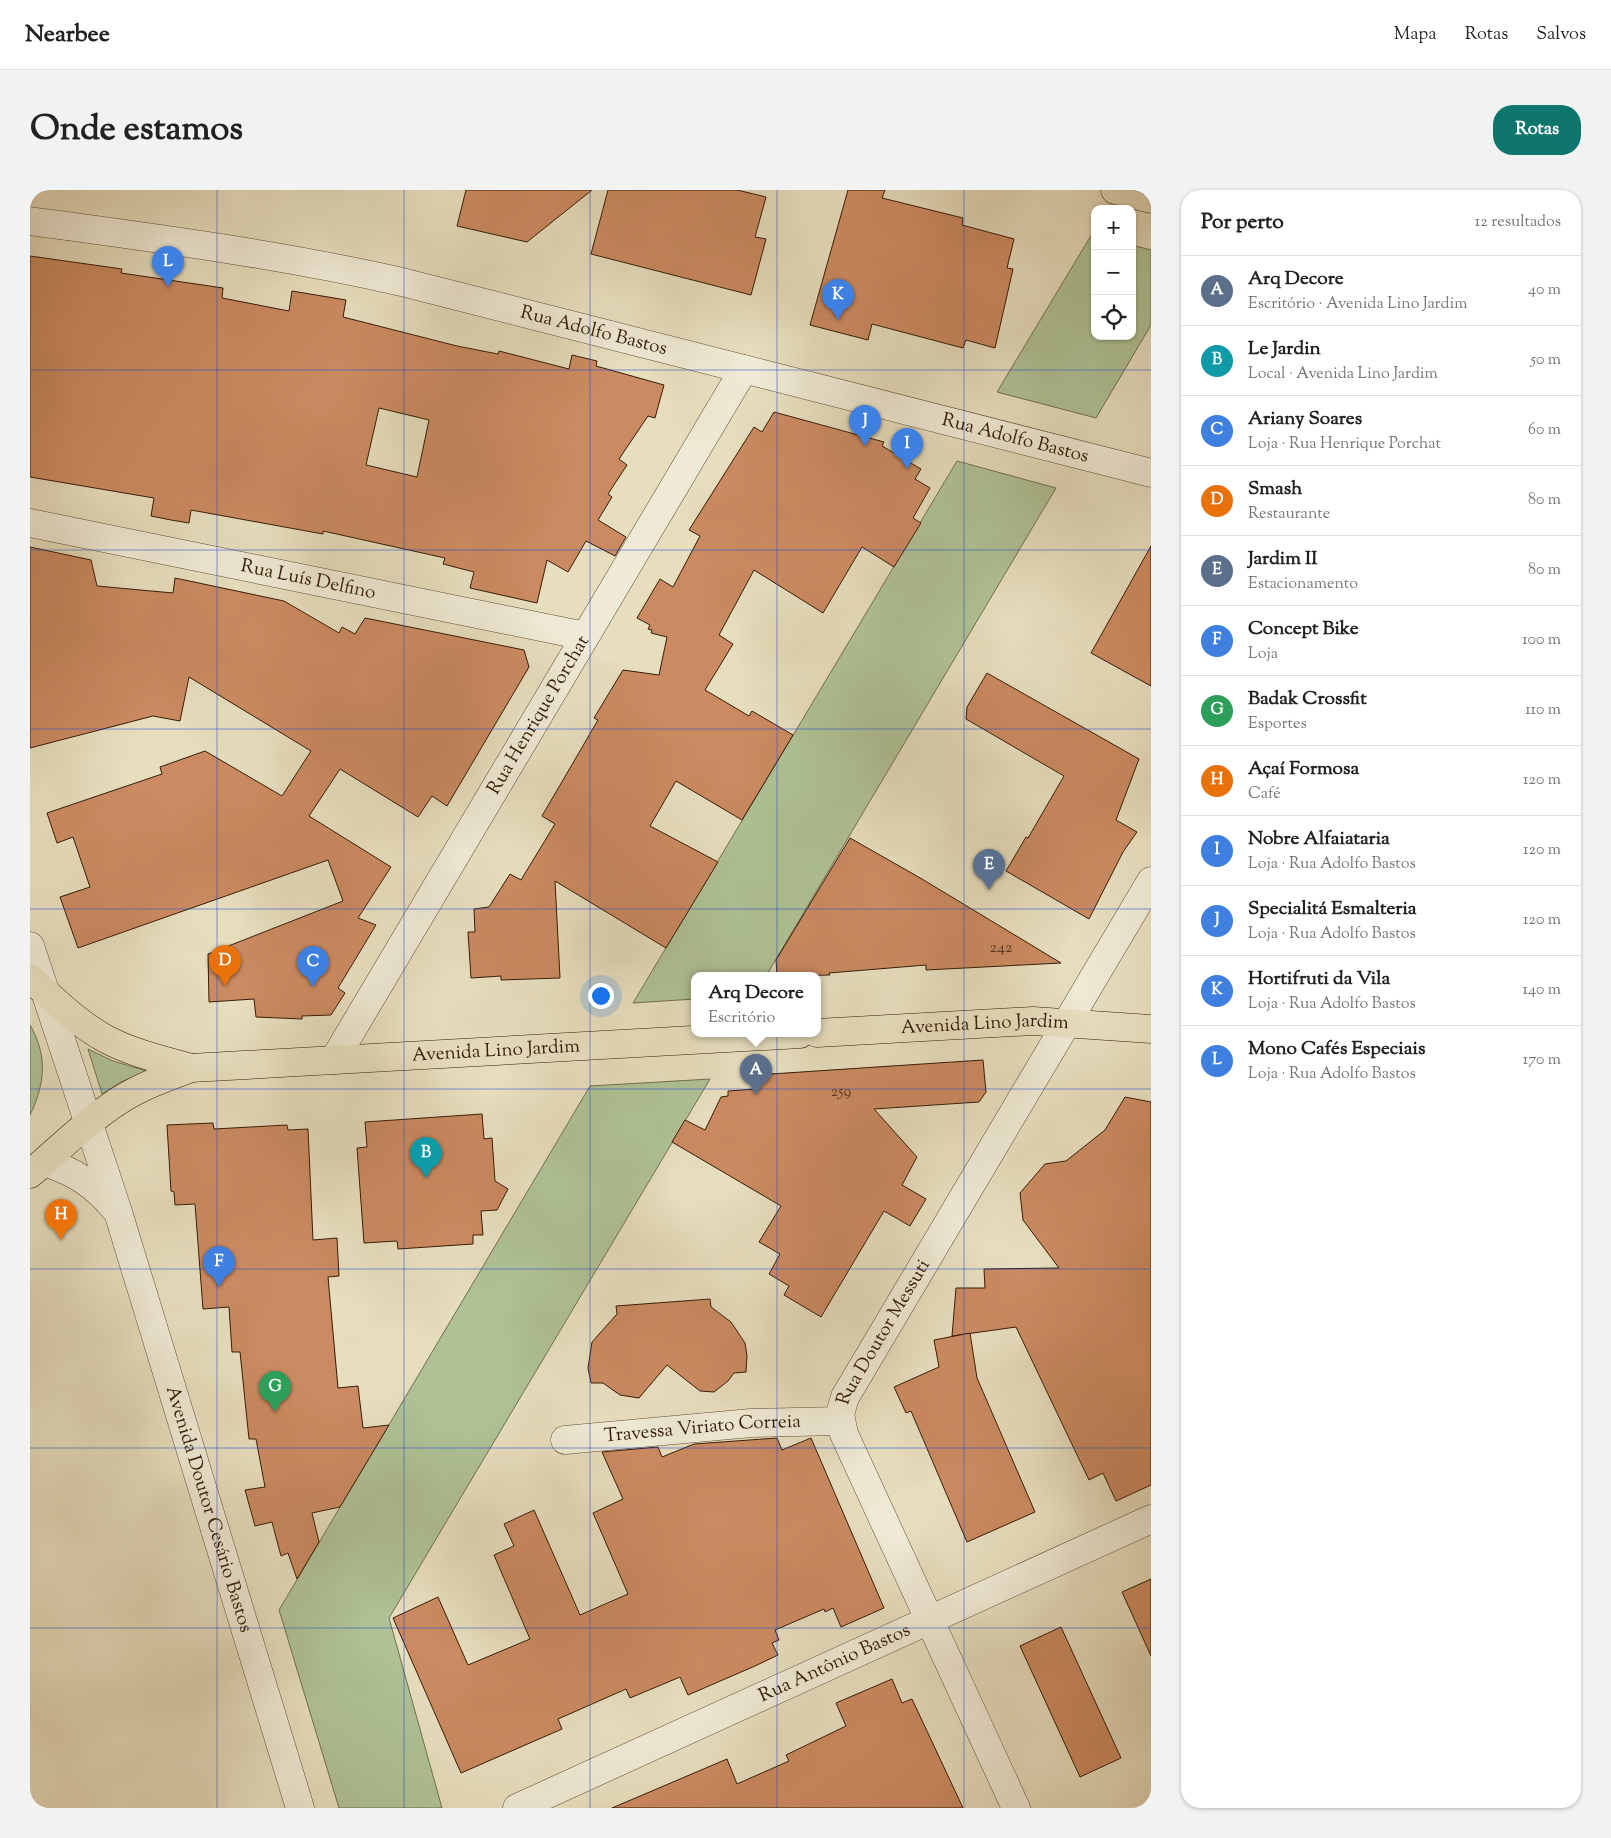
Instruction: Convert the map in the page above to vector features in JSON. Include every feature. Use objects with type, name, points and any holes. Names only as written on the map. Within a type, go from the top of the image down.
[{"type":"main road","points":[[1115,190],[1151,199]]},
{"type":"main road","name":"Avenida Lino Jardim","points":[[38,986],[87,1027],[107,1040],[140,1054],[191,1068],[746,1037]]},
{"type":"main road","name":"Avenida Lino Jardim","points":[[821,1033],[1033,1021],[1151,1029]]},
{"type":"main road","name":"Avenida Lino Jardim","points":[[37,1168],[89,1123],[121,1100],[156,1082],[191,1068]]},
{"type":"street","name":"Rua Adolfo Bastos","points":[[30,221],[212,246],[324,264],[1151,473]]},
{"type":"street","name":"Rua Henrique Porchat","points":[[334,1060],[744,369]]},
{"type":"street","name":"Rua Luís Delfino","points":[[30,523],[585,636]]},
{"type":"street","name":"Rua Doutor Messuti","points":[[1016,1808],[844,1434],[840,1414],[845,1397],[1069,1023],[1151,881]]},
{"type":"street","name":"Avenida Doutor Cesário Bastos","points":[[30,946],[38,986],[89,1123],[118,1212],[300,1808]]},
{"type":"street","name":"Avenida Doutor Cesário Bastos","points":[[37,1168],[78,1174],[102,1194],[118,1212]]},
{"type":"street","name":"Travessa Viriato Correia","points":[[565,1440],[752,1422],[840,1421]]},
{"type":"street","name":"Rua Antônio Bastos","points":[[517,1808],[1151,1519]]},
{"type":"green space","points":[[1091,236],[1091,340],[1136,340],[1136,246],[1151,250],[1151,325],[1096,418],[997,392]]},
{"type":"green space","points":[[957,461],[1056,488],[768,972],[691,972],[691,999],[633,1003]]},
{"type":"green space","points":[[30,1025],[40,1048],[42,1070],[39,1092],[30,1115]]},
{"type":"green space","points":[[88,1049],[113,1061],[147,1071],[121,1082],[102,1094]]},
{"type":"green space","points":[[710,1079],[389,1618],[442,1808],[339,1808],[279,1610],[590,1086]]},
{"type":"building","points":[[466,190],[592,190],[527,242],[457,226]]},
{"type":"building","points":[[608,190],[737,190],[766,197],[755,237],[766,239],[751,295],[591,254]]},
{"type":"building","points":[[848,190],[885,190],[882,198],[963,218],[962,225],[1014,239],[1007,268],[1013,269],[995,348],[966,340],[963,348],[872,324],[868,340],[810,325]]},
{"type":"building","points":[[30,256],[122,269],[121,273],[223,288],[222,298],[289,311],[292,291],[346,300],[343,317],[457,346],[498,354],[499,351],[569,369],[572,355],[597,361],[596,366],[664,385],[655,418],[648,416],[619,459],[627,465],[608,494],[612,497],[598,520],[626,537],[615,556],[586,541],[568,572],[547,560],[537,603],[470,588],[474,572],[443,564],[445,558],[323,531],[323,534],[191,510],[189,523],[171,520],[151,516],[154,498],[30,477]],"holes":[[[379,408],[429,420],[417,477],[366,465]]]},
{"type":"building","points":[[774,412],[884,442],[882,446],[921,469],[915,479],[930,488],[913,518],[921,523],[894,567],[862,547],[823,613],[754,570],[719,635],[733,644],[705,690],[749,716],[752,711],[793,735],[742,820],[676,781],[650,826],[718,862],[666,948],[555,881],[560,978],[501,980],[501,976],[471,978],[468,932],[475,932],[474,909],[489,907],[510,874],[521,880],[555,824],[542,816],[598,720],[594,718],[623,670],[659,675],[667,637],[651,633],[652,630],[648,629],[650,625],[637,618],[660,579],[673,587],[700,536],[689,530],[754,427],[762,432]]},
{"type":"building","points":[[1151,546],[1151,686],[1091,653]]},
{"type":"building","points":[[30,547],[91,560],[97,586],[173,593],[175,578],[284,601],[339,633],[342,627],[355,634],[365,618],[524,650],[529,667],[447,806],[432,796],[418,817],[340,769],[309,816],[391,867],[358,918],[376,925],[338,988],[345,993],[331,1015],[302,1016],[302,1019],[256,1017],[254,999],[209,1002],[208,954],[343,901],[328,860],[78,948],[60,897],[90,887],[73,837],[57,843],[47,813],[162,774],[160,767],[205,751],[282,796],[311,751],[189,677],[180,721],[153,716],[30,748]]},
{"type":"building","points":[[987,673],[1139,759],[1116,820],[1137,832],[1123,852],[1089,919],[1006,871],[1026,837],[1028,838],[1064,776],[966,719],[967,707]]},
{"type":"building","points":[[850,838],[1061,963],[926,970],[926,965],[821,975],[821,972],[777,972],[776,960]]},
{"type":"building","points":[[983,1060],[986,1092],[979,1102],[874,1109],[917,1157],[902,1185],[926,1199],[910,1226],[884,1211],[821,1317],[784,1295],[789,1286],[769,1274],[780,1254],[759,1242],[781,1206],[672,1142],[685,1120],[705,1130],[721,1097],[728,1096],[728,1091],[757,1089],[756,1075]]},
{"type":"building","points":[[1125,1097],[1151,1102],[1151,1485],[1116,1501],[1103,1473],[1089,1480],[1016,1327],[952,1336],[956,1288],[985,1288],[984,1269],[1059,1268],[1023,1220],[1020,1193],[1045,1164],[1066,1161],[1105,1130]]},
{"type":"building","points":[[482,1114],[484,1139],[492,1138],[495,1181],[508,1189],[497,1210],[481,1211],[483,1235],[473,1235],[473,1244],[398,1249],[397,1241],[364,1243],[357,1148],[367,1147],[365,1122]]},
{"type":"building","points":[[213,1123],[214,1129],[287,1125],[288,1130],[308,1129],[313,1240],[337,1238],[339,1276],[328,1277],[338,1388],[358,1386],[363,1428],[389,1425],[340,1507],[312,1513],[319,1542],[297,1579],[288,1553],[281,1556],[272,1522],[255,1526],[245,1490],[265,1487],[256,1439],[249,1439],[240,1352],[232,1352],[229,1307],[203,1309],[195,1204],[175,1205],[174,1192],[171,1191],[167,1125]]},
{"type":"building","points":[[710,1299],[711,1307],[731,1322],[745,1343],[747,1356],[746,1372],[734,1373],[728,1381],[714,1392],[700,1391],[667,1365],[639,1398],[620,1395],[603,1383],[591,1383],[588,1368],[592,1342],[617,1314],[616,1306]]},
{"type":"building","points":[[970,1333],[977,1378],[1035,1512],[967,1542],[911,1411],[906,1413],[894,1387],[939,1367],[934,1340]]},
{"type":"building","points":[[777,1438],[782,1450],[811,1438],[884,1608],[841,1627],[833,1608],[825,1612],[824,1609],[775,1630],[779,1640],[772,1643],[778,1655],[755,1666],[688,1695],[680,1677],[630,1698],[626,1689],[558,1719],[562,1729],[461,1773],[393,1618],[438,1597],[468,1665],[530,1639],[494,1555],[514,1546],[504,1524],[534,1510],[580,1615],[628,1594],[593,1513],[623,1499],[602,1452],[658,1447],[662,1457],[694,1444]]},
{"type":"building","points":[[1151,1579],[1151,1656],[1122,1592]]},
{"type":"building","points":[[1061,1627],[1121,1758],[1080,1777],[1020,1646]]},
{"type":"building","points":[[892,1679],[902,1703],[912,1699],[963,1808],[612,1808],[727,1759],[737,1784],[789,1761],[786,1755],[846,1726],[836,1703]]},
{"type":"place","name":"Mono Cafés Especiais","points":[[168,287]]},
{"type":"place","name":"Hortifruti da Vila","points":[[838,320]]},
{"type":"place","name":"Specialitá Esmalteria","points":[[865,446]]},
{"type":"place","name":"Nobre Alfaiataria","points":[[907,469]]},
{"type":"place","name":"Jardim II","points":[[989,890]]},
{"type":"place","name":"Smash","points":[[225,986]]},
{"type":"place","name":"Ariany Soares","points":[[313,987]]},
{"type":"place","name":"Arq Decore","points":[[756,1095]]},
{"type":"place","name":"Le Jardin","points":[[426,1178]]},
{"type":"place","name":"Açaí Formosa","points":[[61,1240]]},
{"type":"place","name":"Concept Bike","points":[[219,1287]]},
{"type":"place","name":"Badak Crossfit","points":[[275,1412]]}]
